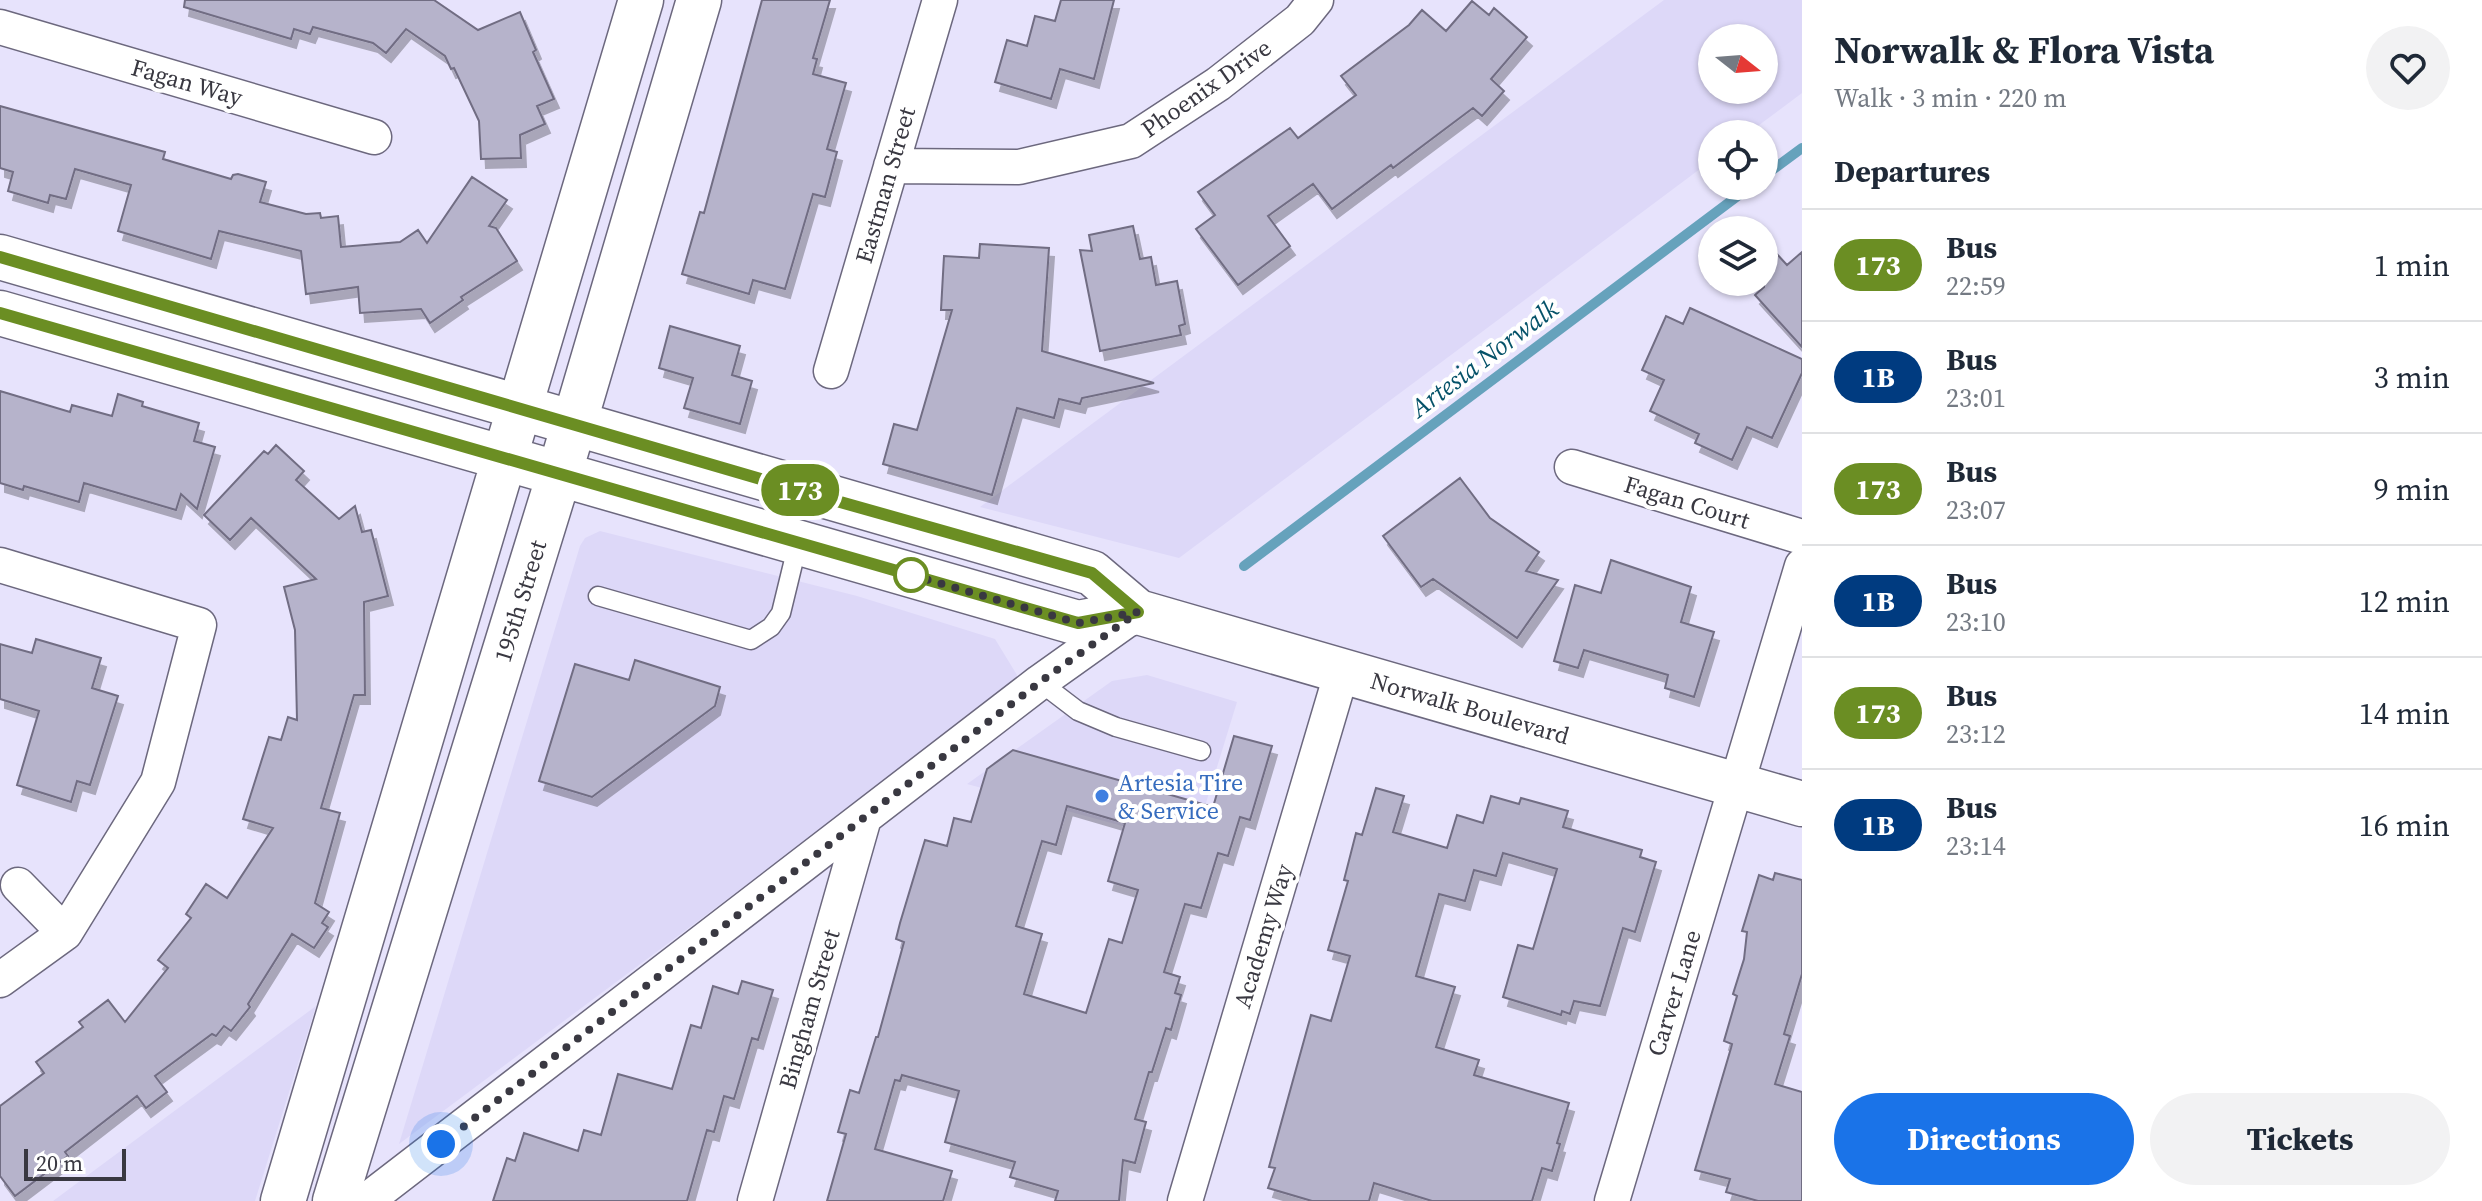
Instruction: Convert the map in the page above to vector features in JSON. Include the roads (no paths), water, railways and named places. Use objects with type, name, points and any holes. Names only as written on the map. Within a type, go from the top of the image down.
[{"type":"main road","points":[[283,1201],[641,0]]},
{"type":"main road","name":"195th Street","points":[[335,1201],[559,475],[699,0]]},
{"type":"main road","name":"Norwalk Boulevard","points":[[0,257],[1092,573],[1138,612],[1802,804]]},
{"type":"main road","name":"Norwalk Boulevard","points":[[0,313],[1078,623],[1138,612]]},
{"type":"street","name":"Eastman Street","points":[[831,371],[940,0]]},
{"type":"street","name":"Phoenix Drive","points":[[891,166],[1019,167],[1131,141],[1218,84],[1300,20],[1316,0]]},
{"type":"street","name":"Fagan Way","points":[[0,27],[374,137]]},
{"type":"street","name":"Fagan Court","points":[[1572,467],[1802,537]]},
{"type":"street","points":[[0,565],[199,625],[158,782],[65,933],[0,980]]},
{"type":"street","name":"Carver Lane","points":[[1612,1201],[1802,566]]},
{"type":"street","points":[[366,1201],[1040,682],[1138,612]]},
{"type":"street","name":"Academy Way","points":[[1185,1201],[1342,671]]},
{"type":"street","name":"Bingham Street","points":[[755,1201],[864,818]]},
{"type":"street","points":[[18,885],[65,933]]},
{"type":"lane","points":[[598,596],[751,640],[771,627],[781,613],[798,543]]},
{"type":"lane","points":[[1040,682],[1078,711],[1116,727],[1201,751]]},
{"type":"waterway","name":"Artesia Norwalk","points":[[1778,166],[1802,148]]},
{"type":"waterway","name":"Artesia Norwalk","points":[[1244,566],[1732,200]]},
{"type":"place","name":"Artesia Tire & Service","points":[[1102,796]]}]
